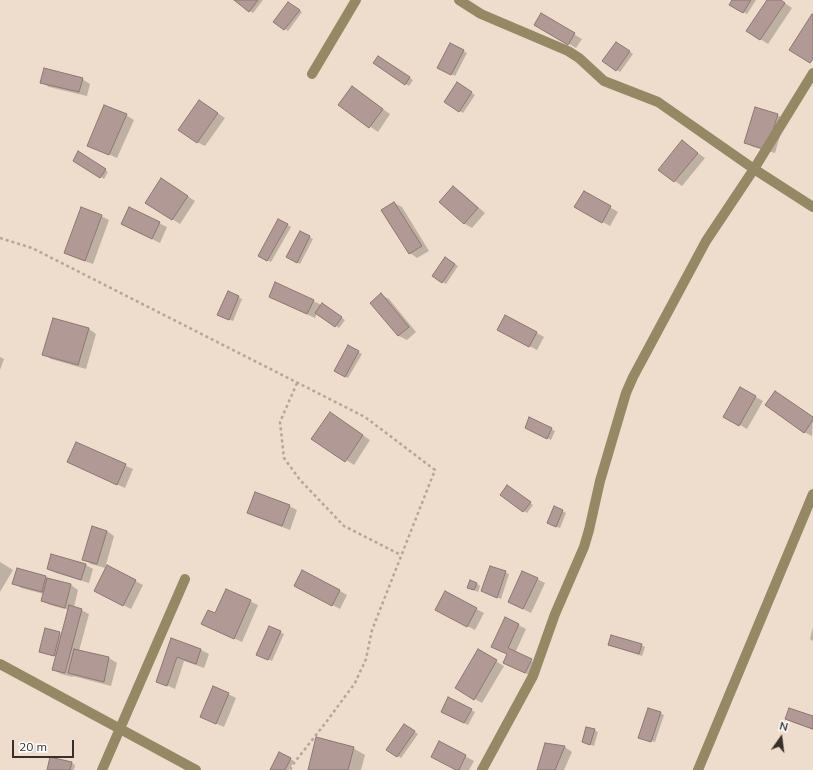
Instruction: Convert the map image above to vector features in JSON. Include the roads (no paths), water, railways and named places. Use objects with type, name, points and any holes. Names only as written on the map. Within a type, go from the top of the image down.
[{"type":"street","points":[[312,74],[356,0]]},
{"type":"street","points":[[459,0],[481,14],[568,51],[580,58],[604,82],[658,102],[754,169],[813,207]]},
{"type":"street","points":[[482,770],[533,676],[555,614],[584,547],[600,481],[626,393],[633,377],[706,241],[754,169],[813,73]]},
{"type":"street","points":[[698,770],[813,494]]},
{"type":"street","points":[[102,770],[185,579]]},
{"type":"street","points":[[0,664],[196,770]]}]
